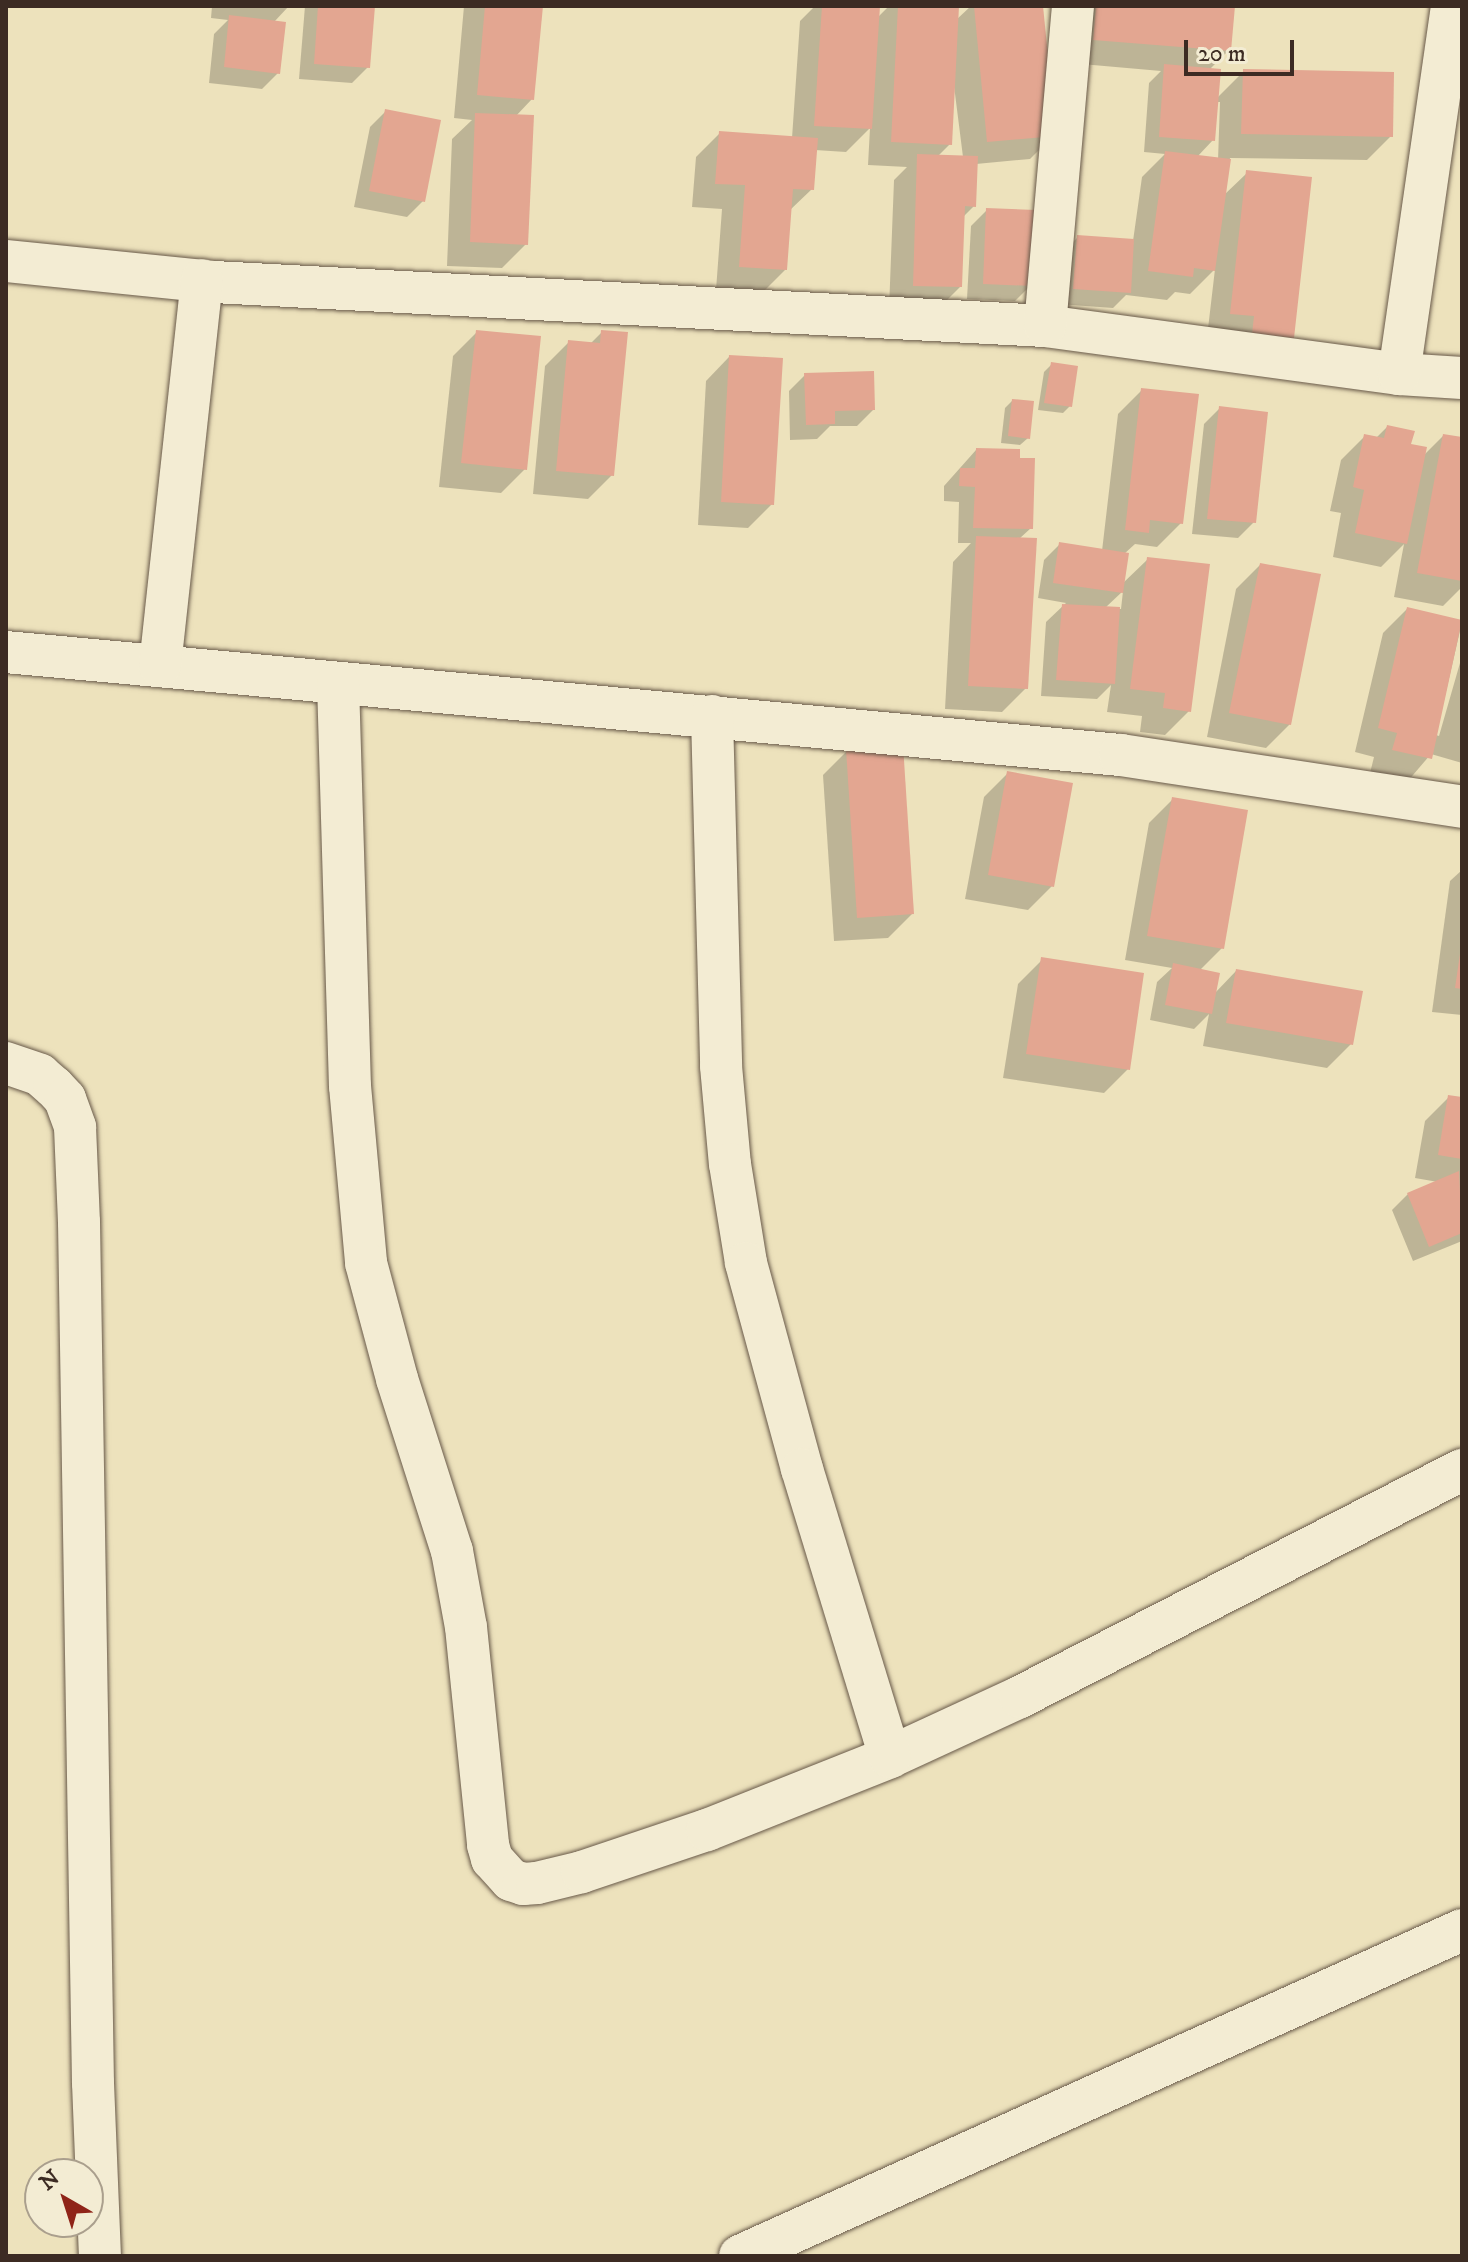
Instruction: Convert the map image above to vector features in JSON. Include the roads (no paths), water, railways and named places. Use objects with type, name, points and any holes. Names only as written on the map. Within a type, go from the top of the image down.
[{"type":"street","points":[[1045,326],[1073,6]]},
{"type":"street","points":[[1399,374],[1452,6]]},
{"type":"street","points":[[6,261],[202,280],[1045,326],[1399,374],[1462,378]]},
{"type":"street","points":[[160,666],[202,280]]},
{"type":"street","points":[[6,652],[1120,755],[1462,807]]},
{"type":"street","points":[[338,683],[350,1086],[366,1263],[397,1379],[452,1551],[466,1627],[479,1779],[492,1859],[501,1871],[523,1884],[567,1875],[707,1830],[890,1757],[1020,1697],[1462,1470]]},
{"type":"street","points":[[712,716],[721,1066],[730,1164],[746,1263],[802,1469],[890,1757]]},
{"type":"street","points":[[6,1063],[40,1075],[54,1087],[65,1099],[75,1127],[92,2068],[100,2256]]},
{"type":"street","points":[[740,2256],[1462,1930]]}]
